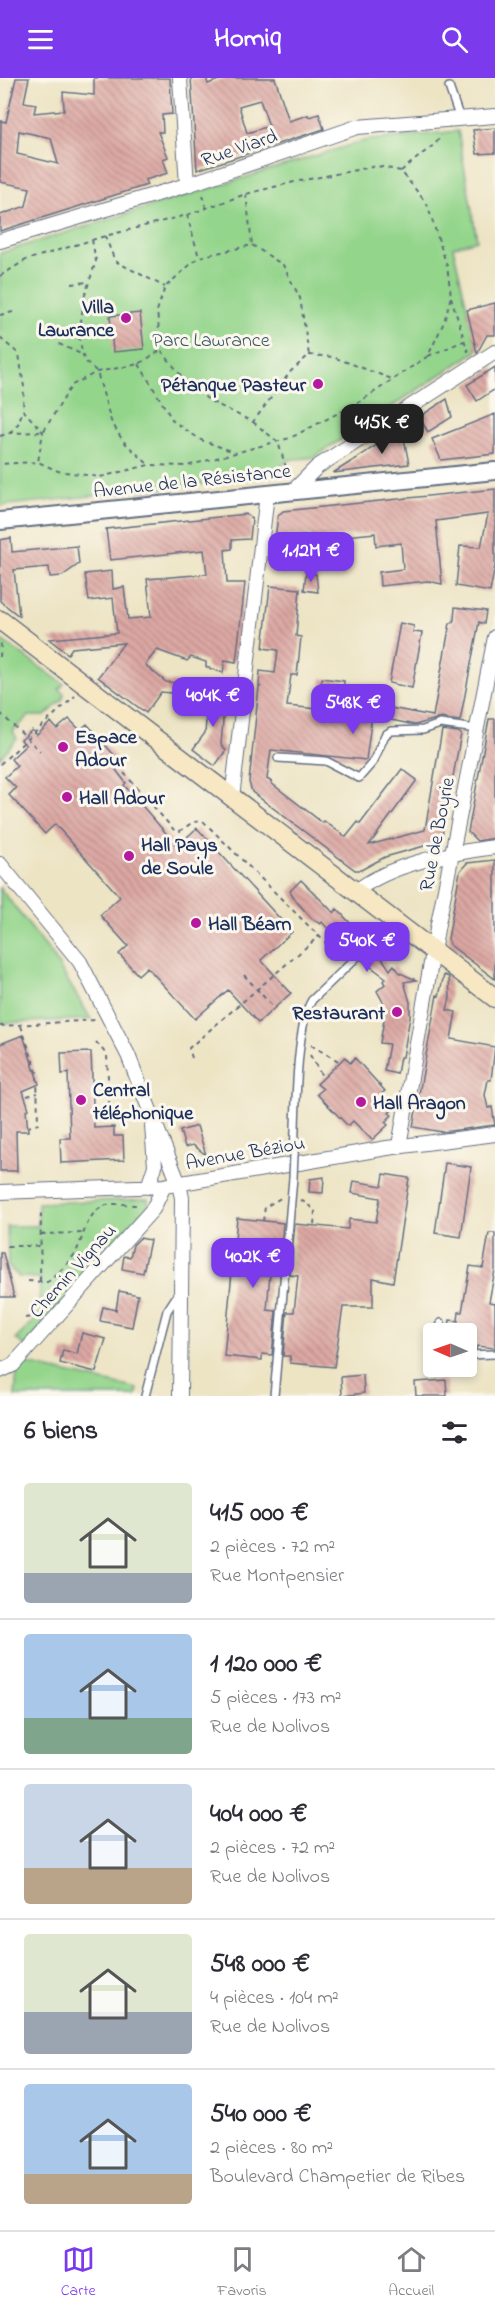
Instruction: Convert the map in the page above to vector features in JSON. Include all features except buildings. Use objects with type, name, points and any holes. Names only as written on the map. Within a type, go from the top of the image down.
[{"type":"main road","points":[[3,628],[86,686],[495,998]]},
{"type":"street","points":[[180,78],[187,185]]},
{"type":"street","name":"Rue Viard","points":[[0,241],[187,185],[357,127],[495,116]]},
{"type":"street","points":[[293,491],[317,467],[495,352]]},
{"type":"street","name":"Avenue de la Résistance","points":[[0,521],[495,471]]},
{"type":"street","points":[[232,798],[267,495]]},
{"type":"street","name":"Rue de Boyrie","points":[[399,1146],[495,637]]},
{"type":"street","points":[[356,891],[368,882],[426,860],[453,853],[495,847]]},
{"type":"street","points":[[0,864],[80,962],[128,1055],[179,1184],[182,1198],[180,1396]]},
{"type":"street","points":[[148,1187],[155,1166],[151,1112]]},
{"type":"street","name":"Avenue Béziou","points":[[0,1192],[164,1186],[399,1146],[495,1134]]},
{"type":"street","name":"Chemin Vignau","points":[[0,1371],[13,1365],[153,1209],[164,1186]]},
{"type":"lane","points":[[449,87],[455,119]]},
{"type":"lane","points":[[278,758],[326,761],[359,778],[373,762],[385,735],[391,731],[423,730],[440,724],[477,729]]},
{"type":"lane","points":[[372,943],[394,921]]},
{"type":"lane","points":[[274,1396],[301,1039],[307,1008],[312,1000],[358,956]]},
{"type":"lane","points":[[145,1396],[167,1311],[180,1289]]},
{"type":"lane","points":[[477,1355],[495,1354]]},
{"type":"path","points":[[401,171],[436,143],[455,119]]},
{"type":"path","points":[[0,276],[26,260],[105,236],[187,215],[246,194],[377,166],[401,171],[427,204],[447,266],[451,296],[472,366]]},
{"type":"path","points":[[246,194],[252,245]]},
{"type":"path","points":[[187,215],[200,257]]},
{"type":"path","points":[[105,236],[115,261],[165,287]]},
{"type":"path","points":[[92,240],[96,261],[84,298],[79,337],[82,354],[84,360],[97,372],[111,421],[123,441],[149,465]]},
{"type":"path","points":[[293,491],[278,442],[253,422],[210,401],[186,382],[161,350],[157,311],[165,287],[200,257],[252,245],[283,265],[300,298],[309,355]]},
{"type":"path","points":[[72,284],[89,282]]},
{"type":"path","points":[[428,356],[444,322],[451,296]]},
{"type":"path","points":[[0,315],[13,312]]},
{"type":"path","points":[[0,338],[19,354],[24,387],[23,410],[18,424],[10,433]]},
{"type":"path","points":[[0,464],[38,462],[58,471],[100,477],[149,465],[188,466],[290,438],[358,403],[428,356],[464,341]]},
{"type":"path","points":[[59,344],[82,354]]},
{"type":"path","points":[[38,462],[43,432],[72,385],[97,372],[139,364],[161,350]]},
{"type":"path","points":[[253,422],[291,371],[309,355],[333,357],[392,379]]},
{"type":"path","points":[[139,364],[172,421],[201,440],[235,452]]},
{"type":"path","points":[[23,410],[43,432]]},
{"type":"path","points":[[0,436],[10,433],[43,432]]},
{"type":"path","points":[[0,657],[3,628]]},
{"type":"path","points":[[0,764],[86,686]]},
{"type":"path","points":[[0,713],[40,751]]},
{"type":"path","points":[[124,773],[174,830],[180,831],[193,822],[203,821],[348,965]]},
{"type":"path","points":[[192,1058],[189,1048],[319,936]]},
{"type":"path","points":[[244,975],[274,1008]]},
{"type":"path","points":[[0,1026],[93,1022],[108,1016]]},
{"type":"path","points":[[21,1026],[37,1072],[38,1124],[28,1127]]},
{"type":"path","points":[[301,1039],[340,1062]]},
{"type":"path","points":[[301,1039],[323,1078]]},
{"type":"path","points":[[96,1042],[106,1055],[110,1123]]},
{"type":"path","points":[[27,1096],[38,1093]]},
{"type":"path","points":[[263,1221],[265,1207],[271,1203]]},
{"type":"path","points":[[28,1281],[48,1281],[65,1267],[77,1250],[93,1215],[107,1205],[138,1204],[140,1208]]},
{"type":"path","points":[[310,1206],[315,1210],[314,1226]]},
{"type":"path","points":[[40,1281],[41,1209]]},
{"type":"path","points":[[41,1234],[83,1233]]},
{"type":"path","points":[[7,1246],[41,1246]]},
{"type":"path","points":[[25,1318],[43,1316]]},
{"type":"green space","name":"Parc Lawrance","points":[[458,131],[477,240],[453,247],[477,351],[316,456],[287,461],[275,476],[0,506],[0,253],[363,141]]},
{"type":"green space","points":[[0,639],[64,684],[59,689],[64,693],[63,699],[45,716],[29,716],[13,731],[17,739],[0,758]]},
{"type":"green space","points":[[0,888],[52,955],[91,1019],[3,1023],[0,1017]]},
{"type":"green space","points":[[148,1199],[149,1204],[25,1346],[16,1339],[39,1316],[40,1278],[19,1277],[8,1266],[7,1226],[38,1226],[38,1203]]},
{"type":"green space","points":[[22,1363],[138,1389],[136,1396],[15,1396],[17,1372]]},
{"type":"place","name":"Villa Lawrance","points":[[126,318]]},
{"type":"place","name":"Pétanque Pasteur","points":[[318,384]]},
{"type":"place","name":"Espace Adour","points":[[63,747]]},
{"type":"place","name":"Hall Adour","points":[[67,797]]},
{"type":"place","name":"Hall Pays de Soule","points":[[129,856]]},
{"type":"place","name":"Hall Béarn","points":[[196,923]]},
{"type":"place","name":"Restaurant","points":[[397,1012]]},
{"type":"place","name":"Central téléphonique","points":[[81,1100]]},
{"type":"place","name":"Hall Aragon","points":[[361,1102]]}]
